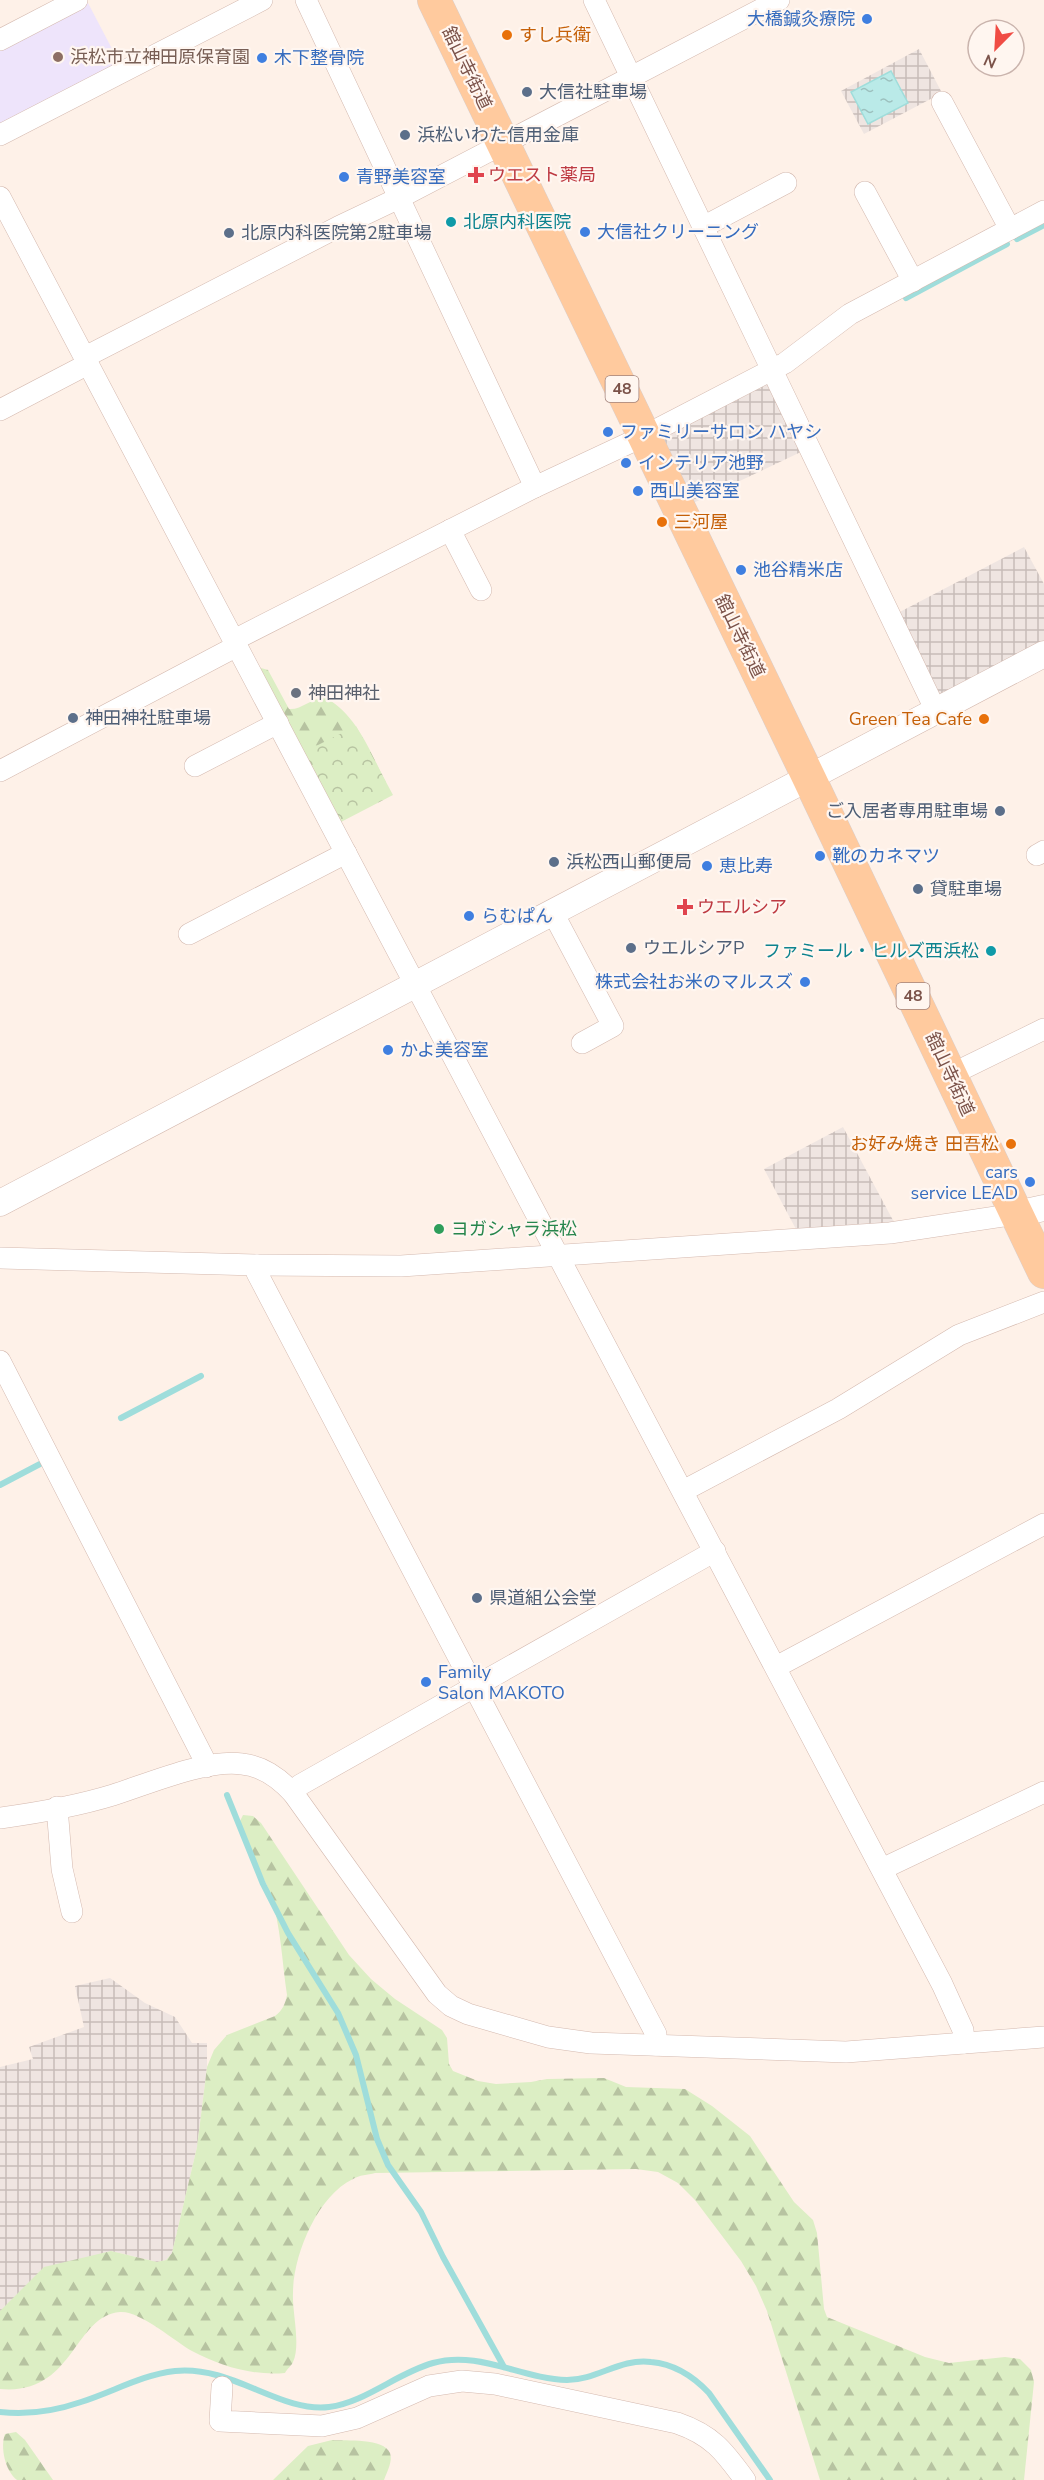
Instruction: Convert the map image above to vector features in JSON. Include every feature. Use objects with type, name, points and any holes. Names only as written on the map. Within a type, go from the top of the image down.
[{"type":"main road","name":"舘山寺街道","points":[[434,0],[950,1075],[1030,1211],[1044,1272]]},
{"type":"street","points":[[0,40],[77,0]]},
{"type":"street","points":[[0,135],[262,0]]},
{"type":"street","points":[[306,0],[401,197],[535,487]]},
{"type":"street","points":[[594,0],[936,711]]},
{"type":"street","points":[[0,410],[86,361],[338,227],[401,197],[778,0]]},
{"type":"street","points":[[942,102],[1010,229]]},
{"type":"street","points":[[703,227],[786,183]]},
{"type":"street","points":[[866,192],[913,281]]},
{"type":"street","points":[[0,197],[882,1869],[942,1984],[963,2030],[964,2043]]},
{"type":"street","points":[[0,771],[450,530],[644,436],[786,363],[850,314],[1044,211]]},
{"type":"street","points":[[450,530],[481,590]]},
{"type":"street","points":[[0,1203],[1044,654]]},
{"type":"street","points":[[195,766],[278,723]]},
{"type":"street","points":[[189,934],[346,852]]},
{"type":"street","points":[[553,913],[613,1026],[582,1042]]},
{"type":"street","points":[[950,1075],[1044,1029]]},
{"type":"street","points":[[0,1258],[257,1265],[401,1266],[890,1233],[1030,1211]]},
{"type":"street","points":[[257,1265],[257,1273],[656,2034],[656,2046]]},
{"type":"street","points":[[683,1491],[838,1409],[959,1335],[1044,1302]]},
{"type":"street","points":[[0,1361],[203,1757],[206,1767]]},
{"type":"street","points":[[776,1667],[1044,1524]]},
{"type":"street","points":[[293,1793],[300,1785],[715,1551]]},
{"type":"street","points":[[0,1818],[111,1795],[157,1779],[206,1767],[227,1763],[257,1767],[283,1782],[293,1793],[437,1994],[451,2006],[468,2014],[548,2037],[591,2043],[656,2046],[846,2052],[1044,2037]]},
{"type":"street","points":[[882,1869],[1044,1792]]},
{"type":"street","points":[[57,1808],[62,1869],[72,1912]]},
{"type":"street","points":[[222,2387],[220,2421],[322,2426],[357,2418],[429,2386],[462,2381],[495,2384],[677,2423],[696,2430],[713,2440],[745,2480]]},
{"type":"shaded area","name":"浜松市立神田原保育園","points":[[88,3],[121,66],[0,129],[0,48]]},
{"type":"shaded area","points":[[919,49],[942,93],[864,134],[841,91]]},
{"type":"shaded area","points":[[770,376],[805,450],[689,505],[655,436]]},
{"type":"shaded area","points":[[1024,547],[1044,584],[1044,641],[937,698],[894,615]]},
{"type":"shaded area","points":[[843,1127],[895,1224],[798,1233],[764,1169]]},
{"type":"shaded area","points":[[110,1978],[145,2003],[175,2017],[192,2043],[207,2043],[207,2067],[197,2147],[172,2253],[166,2260],[157,2262],[111,2251],[0,2311],[0,2067],[33,2059],[29,2047],[84,2027],[75,1986]]},
{"type":"green space","points":[[261,668],[268,670],[289,709],[298,708],[321,698],[326,698],[337,705],[362,735],[386,782],[325,793],[260,671]]},
{"type":"green space","points":[[356,726],[393,795],[339,823],[302,753]]},
{"type":"green space","points":[[243,1815],[253,1816],[261,1823],[349,1955],[371,1979],[395,1999],[442,2030],[447,2038],[449,2064],[453,2071],[478,2081],[496,2084],[547,2079],[604,2078],[626,2087],[685,2089],[712,2106],[750,2136],[794,2202],[813,2220],[817,2233],[824,2309],[827,2317],[925,2357],[949,2363],[1005,2357],[1020,2359],[1031,2370],[1034,2382],[1024,2480],[820,2480],[767,2311],[756,2286],[741,2261],[695,2200],[678,2183],[658,2172],[636,2169],[375,2173],[358,2177],[340,2187],[328,2199],[318,2213],[302,2245],[293,2293],[295,2355],[285,2373],[261,2373],[237,2369],[214,2361],[192,2351],[147,2321],[120,2312],[104,2317],[92,2327],[58,2369],[43,2380],[24,2388],[0,2389],[0,2311],[44,2267],[111,2251],[157,2262],[166,2260],[172,2253],[197,2147],[207,2067],[214,2050],[227,2035],[275,2016],[284,2004],[287,1995],[277,1918],[270,1893],[238,1825]]},
{"type":"green space","points":[[16,2432],[25,2440],[53,2480],[17,2480],[9,2471],[5,2458],[4,2439],[5,2434]]},
{"type":"green space","points":[[332,2440],[373,2443],[386,2448],[391,2459],[384,2480],[273,2480],[308,2446]]},
{"type":"water","points":[[891,71],[908,103],[868,124],[851,92]]},
{"type":"waterway","points":[[1017,239],[1044,225]]},
{"type":"waterway","points":[[906,298],[1007,244]]},
{"type":"waterway","points":[[121,1418],[201,1376]]},
{"type":"waterway","points":[[0,1485],[40,1464]]},
{"type":"waterway","points":[[227,1795],[263,1884],[288,1933],[338,2013],[356,2055],[377,2139],[388,2165],[421,2212],[443,2257],[504,2367]]},
{"type":"waterway","points":[[0,2412],[31,2413],[61,2408],[150,2376],[175,2371],[196,2371],[216,2375],[292,2403],[311,2407],[329,2407],[369,2394],[407,2373],[433,2363],[450,2360],[484,2362],[534,2375],[567,2380],[588,2377],[629,2363],[651,2362],[676,2368],[703,2387],[770,2480]]},
{"type":"place","name":"大橋鍼灸療院","points":[[867,19]]},
{"type":"place","name":"すし兵衛","points":[[507,35]]},
{"type":"place","name":"浜松市立神田原保育園","points":[[58,57]]},
{"type":"place","name":"木下整骨院","points":[[262,58]]},
{"type":"place","name":"大信社駐車場","points":[[527,92]]},
{"type":"place","name":"浜松いわた信用金庫","points":[[405,135]]},
{"type":"place","name":"ウエスト薬局","points":[[476,175]]},
{"type":"place","name":"青野美容室","points":[[344,177]]},
{"type":"place","name":"北原内科医院","points":[[451,222]]},
{"type":"place","name":"大信社クリーニング","points":[[585,232]]},
{"type":"place","name":"北原内科医院第2駐車場","points":[[229,233]]},
{"type":"place","name":"ファミリーサロン ハヤシ","points":[[608,432]]},
{"type":"place","name":"インテリア池野","points":[[626,463]]},
{"type":"place","name":"西山美容室","points":[[638,491]]},
{"type":"place","name":"三河屋","points":[[662,522]]},
{"type":"place","name":"池谷精米店","points":[[741,570]]},
{"type":"place","name":"神田神社","points":[[296,693]]},
{"type":"place","name":"神田神社駐車場","points":[[73,718]]},
{"type":"place","name":"Green Tea Cafe","points":[[984,719]]},
{"type":"place","name":"ご入居者専用駐車場","points":[[1000,811]]},
{"type":"place","name":"靴のカネマツ","points":[[820,856]]},
{"type":"place","name":"浜松西山郵便局","points":[[554,862]]},
{"type":"place","name":"恵比寿","points":[[707,866]]},
{"type":"place","name":"貸駐車場","points":[[918,889]]},
{"type":"place","name":"ウエルシア","points":[[685,907]]},
{"type":"place","name":"らむぱん","points":[[469,916]]},
{"type":"place","name":"ウエルシアP","points":[[631,948]]},
{"type":"place","name":"ファミール・ヒルズ西浜松","points":[[991,951]]},
{"type":"place","name":"株式会社お米のマルスズ","points":[[805,982]]},
{"type":"place","name":"かよ美容室","points":[[388,1050]]},
{"type":"place","name":"お好み焼き 田吾松","points":[[1011,1144]]},
{"type":"place","name":"cars service LEAD","points":[[1030,1182]]},
{"type":"place","name":"ヨガシャラ浜松","points":[[439,1229]]},
{"type":"place","name":"県道組公会堂","points":[[477,1598]]},
{"type":"place","name":"Family Salon MAKOTO","points":[[426,1682]]}]
